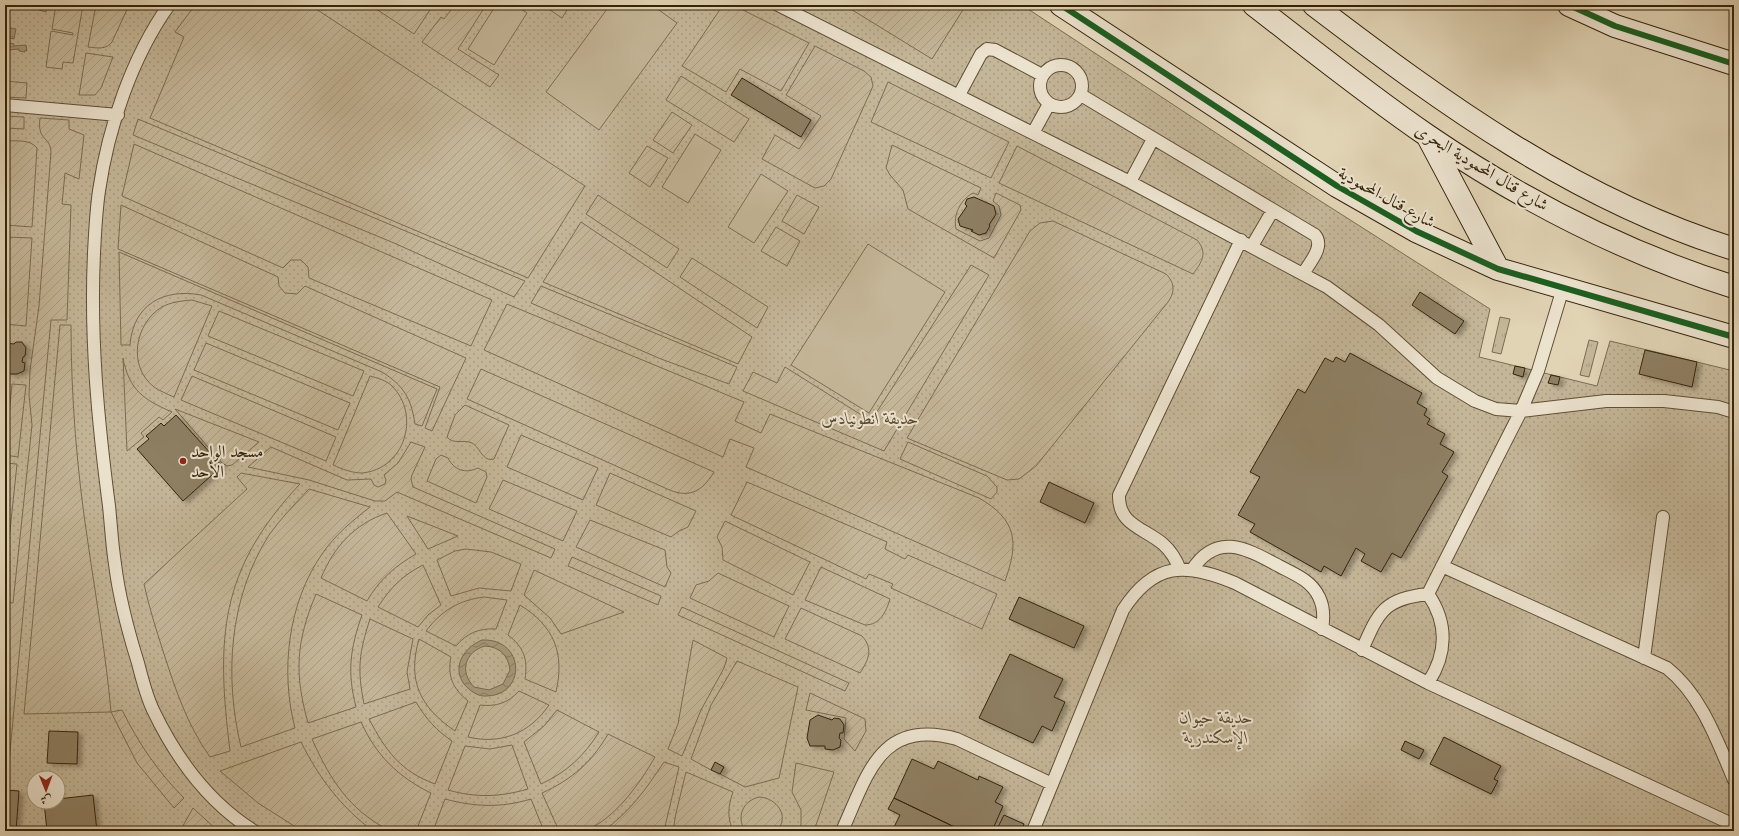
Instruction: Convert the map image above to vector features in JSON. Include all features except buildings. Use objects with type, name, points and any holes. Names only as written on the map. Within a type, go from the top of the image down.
[{"type":"main road","name":"شارع قنال المحمودية","points":[[1061,5],[1337,186],[1416,231],[1498,269],[1734,337]]},
{"type":"main road","name":"شارع قنال المحمودية البحرى","points":[[1254,5],[1427,136],[1481,170],[1572,221],[1669,265],[1734,287]]},
{"type":"main road","name":"شارع قنال المحمودية البحرى","points":[[1314,5],[1409,77],[1484,129],[1530,158],[1627,208],[1677,229],[1734,249]]},
{"type":"main road","points":[[1569,5],[1615,26],[1734,64]]},
{"type":"main road","points":[[1427,136],[1498,269]]},
{"type":"lane","points":[[169,5],[154,27],[140,56],[118,115],[106,154],[99,192],[92,287],[92,323],[98,410],[115,564],[130,637],[152,709],[190,773],[217,802],[254,831]]},
{"type":"lane","points":[[778,5],[1130,182],[1303,274],[1354,305],[1379,325],[1437,378],[1455,391],[1475,401],[1496,409],[1521,411],[1606,401],[1635,400],[1694,404],[1718,407],[1734,412]]},
{"type":"lane","points":[[959,95],[981,54],[987,49],[995,50],[1042,75]]},
{"type":"lane","points":[[1053,65],[1068,65],[1080,74],[1083,88],[1080,95],[1076,101],[1064,107],[1049,104],[1043,98],[1040,91],[1042,75],[1053,65]]},
{"type":"lane","points":[[1080,95],[1274,210],[1317,238],[1317,250],[1303,274]]},
{"type":"lane","points":[[1033,133],[1049,104]]},
{"type":"lane","points":[[5,105],[118,115]]},
{"type":"lane","points":[[1130,182],[1154,139]]},
{"type":"lane","points":[[1252,246],[1274,210]]},
{"type":"lane","points":[[1186,570],[1162,543],[1125,518],[1120,511],[1119,496],[1241,240]]},
{"type":"lane","points":[[1428,594],[1521,411],[1538,372],[1563,288]]},
{"type":"lane","points":[[1644,658],[1663,517]]},
{"type":"lane","points":[[1186,570],[1202,556],[1217,548],[1235,546],[1251,552],[1304,579],[1313,587],[1323,607],[1322,629]]},
{"type":"lane","points":[[1442,566],[1666,668],[1687,687],[1703,711],[1734,780]]},
{"type":"lane","points":[[1033,831],[1123,610],[1135,592],[1147,580],[1169,571],[1186,570],[1214,574],[1235,583],[1428,683],[1734,826]]},
{"type":"lane","points":[[1362,650],[1375,620],[1387,606],[1404,598],[1428,594]]},
{"type":"lane","points":[[1428,594],[1440,615],[1444,638],[1440,662],[1428,683]]},
{"type":"lane","points":[[842,831],[870,770],[879,758],[888,747],[898,740],[916,735],[935,734],[957,739],[1052,784]]},
{"type":"green space","name":"حديقة انطونيادس","points":[[5,5],[1022,5],[1289,181],[1490,309],[1479,357],[1597,386],[1610,341],[1734,371],[1734,831],[5,831]]},
{"type":"green space","points":[[22,5],[48,5],[46,12]]},
{"type":"green space","points":[[56,5],[83,5],[73,63],[63,62],[62,69],[46,67],[51,31],[73,35],[73,33],[52,29]]},
{"type":"green space","points":[[96,5],[129,5],[112,42],[110,45],[101,48],[88,47]]},
{"type":"green space","points":[[195,5],[310,5],[585,186],[528,278],[150,118],[184,37],[175,32]]},
{"type":"green space","points":[[375,5],[422,5],[430,10],[414,34],[373,7]]},
{"type":"green space","points":[[450,5],[486,5],[458,49],[499,75],[490,87],[422,42],[441,17],[444,19],[451,10],[448,7]]},
{"type":"green space","points":[[496,5],[515,5],[527,13],[494,65],[468,49]]},
{"type":"green space","points":[[570,5],[562,18],[544,6]]},
{"type":"green space","points":[[610,5],[652,5],[677,23],[599,130],[546,92]]},
{"type":"green space","points":[[723,5],[733,5],[809,43],[781,91],[740,69],[726,92],[682,66]]},
{"type":"green space","points":[[850,5],[966,5],[932,59],[849,8]]},
{"type":"green space","points":[[815,46],[864,71],[871,77],[873,86],[831,179],[824,186],[815,188],[762,159],[775,135],[799,149],[821,116],[786,95]]},
{"type":"green space","points":[[86,53],[113,57],[101,88],[95,95],[79,95]]},
{"type":"green space","points":[[681,76],[749,119],[734,142],[666,100]]},
{"type":"green space","points":[[5,81],[27,83],[26,98],[5,97]]},
{"type":"green space","points":[[888,82],[1009,142],[991,178],[871,122]]},
{"type":"green space","points":[[672,112],[692,125],[673,153],[653,140]]},
{"type":"green space","points":[[5,116],[24,117],[24,129],[5,128]]},
{"type":"green space","points":[[40,118],[69,120],[69,129],[84,135],[79,179],[65,173],[62,204],[71,205],[67,320],[51,320],[7,783],[5,783],[5,602],[13,603],[32,425],[29,395],[30,370],[39,306],[51,152],[48,143],[40,131]]},
{"type":"green space","points":[[138,119],[525,281],[514,297],[394,243],[133,135]]},
{"type":"green space","points":[[695,134],[721,150],[688,203],[662,187]]},
{"type":"green space","points":[[5,141],[27,142],[31,143],[37,148],[32,227],[5,225]]},
{"type":"green space","points":[[134,144],[492,300],[471,346],[309,278],[308,267],[301,260],[291,260],[283,268],[122,196]]},
{"type":"green space","points":[[892,145],[981,188],[978,195],[973,193],[968,196],[958,208],[955,224],[956,229],[980,241],[989,238],[1001,215],[999,206],[993,201],[996,193],[1020,205],[1021,210],[994,258],[908,209],[903,190],[886,168]]},
{"type":"green space","points":[[647,146],[668,158],[650,187],[629,173]]},
{"type":"green space","points":[[1017,146],[1197,240],[1203,253],[1196,270],[1193,274],[999,183]]},
{"type":"green space","points":[[761,174],[788,191],[754,243],[728,227]]},
{"type":"green space","points":[[598,195],[679,249],[667,268],[586,214]]},
{"type":"green space","points":[[797,195],[819,207],[804,234],[782,221]]},
{"type":"green space","points":[[121,205],[278,277],[279,286],[285,293],[297,294],[305,286],[466,358],[432,431],[425,428],[440,387],[118,249]]},
{"type":"green space","points":[[1053,221],[1166,274],[1171,281],[1173,291],[1168,302],[1036,466],[1019,479],[1007,480],[907,438],[1030,231],[1040,223]]},
{"type":"green space","points":[[581,222],[752,337],[738,364],[543,282]]},
{"type":"green space","points":[[776,227],[800,241],[787,266],[761,251]]},
{"type":"green space","points":[[5,237],[32,238],[26,326],[5,324]]},
{"type":"green space","points":[[868,244],[945,292],[869,413],[791,365]]},
{"type":"green space","points":[[119,252],[437,389],[422,426],[415,424],[409,400],[401,388],[396,382],[382,372],[201,295],[187,293],[174,294],[152,302],[137,319],[132,331],[130,345],[121,345]]},
{"type":"green space","points":[[692,258],[768,307],[757,328],[680,277]]},
{"type":"green space","points":[[971,265],[989,275],[884,451],[743,391],[753,372],[777,383],[785,367],[871,421]]},
{"type":"green space","points":[[541,286],[737,367],[729,384],[661,359],[531,303]]},
{"type":"green space","points":[[192,300],[212,306],[174,397],[154,387],[145,378],[140,368],[138,357],[140,334],[153,314],[162,307],[180,301]]},
{"type":"green space","points":[[507,304],[744,402],[735,421],[761,433],[770,414],[979,498],[992,506],[1001,515],[1008,524],[1012,533],[1012,555],[1005,581],[746,467],[754,448],[730,439],[723,457],[484,350]]},
{"type":"green space","points":[[219,311],[364,371],[353,396],[208,336]]},
{"type":"green space","points":[[1500,317],[1510,319],[1501,354],[1492,352]]},
{"type":"green space","points":[[60,325],[71,325],[73,407],[78,462],[84,516],[104,648],[111,712],[24,714]]},
{"type":"green space","points":[[1589,340],[1598,342],[1589,377],[1580,375]]},
{"type":"green space","points":[[206,343],[350,403],[338,430],[194,370]]},
{"type":"green space","points":[[123,358],[129,378],[139,392],[153,403],[172,412],[163,420],[159,417],[141,433],[144,437],[127,451]]},
{"type":"green space","points":[[481,369],[714,472],[704,485],[693,492],[681,493],[665,488],[467,399]]},
{"type":"green space","points":[[192,376],[336,437],[326,461],[181,400]]},
{"type":"green space","points":[[370,376],[378,378],[392,386],[401,398],[406,411],[407,425],[404,439],[398,451],[389,462],[377,469],[362,473],[333,465]]},
{"type":"green space","points":[[5,383],[9,383],[5,418]]},
{"type":"green space","points":[[12,384],[26,385],[18,457],[5,455]]},
{"type":"green space","points":[[465,405],[509,425],[494,459],[484,457],[478,448],[472,443],[452,441],[447,437],[455,415]]},
{"type":"green space","points":[[175,409],[259,442],[232,465],[227,466],[222,463]]},
{"type":"green space","points":[[521,435],[598,468],[583,500],[507,467]]},
{"type":"green space","points":[[411,442],[425,447],[412,475],[411,479],[413,487],[555,549],[551,558],[397,492],[385,501],[375,501],[309,480],[248,467],[271,447],[347,480],[371,479],[374,485],[378,487],[385,484],[386,480],[384,475],[398,463]]},
{"type":"green space","points":[[908,442],[987,476],[997,487],[997,492],[991,499],[900,459]]},
{"type":"green space","points":[[441,455],[448,458],[453,465],[460,470],[469,471],[478,468],[486,472],[487,477],[476,503],[427,481],[436,459]]},
{"type":"green space","points":[[5,463],[17,464],[5,578]]},
{"type":"green space","points":[[241,473],[300,484],[273,516],[253,546],[239,576],[229,607],[225,640],[224,674],[230,751],[210,757],[188,719],[177,692],[155,626],[144,584],[247,489],[237,477]]},
{"type":"green space","points":[[610,473],[696,511],[688,527],[671,537],[596,505]]},
{"type":"green space","points":[[503,480],[577,511],[563,541],[489,509]]},
{"type":"green space","points":[[747,482],[887,542],[885,549],[905,559],[908,555],[997,594],[982,629],[891,588],[893,584],[869,574],[866,579],[731,515]]},
{"type":"green space","points":[[309,489],[370,507],[344,529],[327,547],[310,573],[301,594],[290,638],[288,661],[290,706],[295,728],[241,747],[233,693],[232,665],[238,611],[245,585],[256,559],[269,535],[283,517]]},
{"type":"green space","points":[[387,513],[416,554],[401,563],[388,574],[377,586],[367,601],[321,578],[332,556],[346,538],[365,523]]},
{"type":"green space","points":[[407,516],[458,536],[428,549]]},
{"type":"green space","points":[[590,520],[665,550],[667,567],[671,573],[665,587],[576,547]]},
{"type":"green space","points":[[725,521],[810,562],[793,595],[723,560],[722,547],[717,537]]},
{"type":"green space","points":[[466,549],[491,552],[521,564],[511,591],[479,588],[451,596],[437,560],[455,551]]},
{"type":"green space","points":[[572,557],[661,596],[658,605],[568,566]]},
{"type":"green space","points":[[423,565],[441,605],[428,615],[418,627],[378,607],[387,594],[398,583],[409,573]]},
{"type":"green space","points":[[821,567],[890,599],[887,609],[882,617],[875,623],[865,625],[805,600]]},
{"type":"green space","points":[[534,570],[624,612],[561,634],[550,618],[524,595]]},
{"type":"green space","points":[[718,573],[789,606],[774,637],[690,598],[696,585],[709,581]]},
{"type":"green space","points":[[316,594],[362,615],[352,650],[351,661],[351,683],[356,707],[308,723],[301,688],[299,658],[304,627]]},
{"type":"green space","points":[[484,597],[507,600],[496,629],[484,629],[474,632],[460,641],[456,646],[426,631],[444,612],[466,601]]},
{"type":"green space","points":[[520,605],[532,613],[541,622],[549,631],[554,642],[558,653],[559,665],[556,692],[525,679],[526,666],[524,654],[518,644],[508,635]]},
{"type":"green space","points":[[682,607],[849,683],[845,691],[678,615]]},
{"type":"green space","points":[[801,608],[862,636],[866,641],[869,650],[867,659],[860,673],[785,639]]},
{"type":"green space","points":[[370,619],[413,639],[407,672],[410,689],[364,704],[360,681],[360,661],[363,642]]},
{"type":"green space","points":[[419,639],[451,657],[450,670],[452,682],[458,692],[468,701],[455,731],[433,712],[419,692],[415,668]]},
{"type":"green space","points":[[693,640],[727,658],[724,668],[701,710],[682,756],[668,749],[678,724]]},
{"type":"green space","points":[[737,661],[798,687],[779,778],[745,787],[720,774],[724,767],[715,763],[711,770],[691,759],[711,705]]},
{"type":"green space","points":[[519,691],[549,705],[533,723],[524,730],[503,738],[480,739],[468,737],[480,705],[496,705],[511,699]]},
{"type":"green space","points":[[810,693],[865,719],[866,731],[855,751],[844,739],[846,718],[806,710]]},
{"type":"green space","points":[[416,702],[432,724],[452,741],[435,784],[412,773],[395,759],[369,719]]},
{"type":"green space","points":[[122,710],[150,757],[184,798],[174,808],[137,763],[111,712]]},
{"type":"green space","points":[[557,710],[599,732],[581,756],[567,769],[541,784],[524,742],[544,726]]},
{"type":"green space","points":[[361,722],[374,745],[389,764],[408,780],[431,793],[416,831],[391,831],[366,816],[338,787],[324,764],[312,739]]},
{"type":"green space","points":[[608,734],[655,757],[634,789],[607,818],[597,825],[583,831],[559,831],[542,793],[553,788],[571,776],[588,762]]},
{"type":"green space","points":[[301,742],[323,780],[341,802],[361,822],[373,831],[302,831],[258,803],[220,771]]},
{"type":"green space","points":[[512,745],[528,789],[508,794],[488,796],[458,793],[448,790],[465,746],[490,749]]},
{"type":"green space","points":[[664,762],[679,767],[664,831],[603,831],[613,824],[629,808],[644,791]]},
{"type":"green space","points":[[796,763],[834,772],[814,831],[801,830],[801,810],[792,792]]},
{"type":"green space","points":[[686,772],[733,792],[729,812],[733,831],[673,831]]},
{"type":"green space","points":[[759,797],[771,801],[780,809],[782,820],[777,831],[745,831],[741,820],[743,810],[749,802]]},
{"type":"green space","points":[[445,799],[467,804],[499,805],[531,799],[544,831],[433,831]]},
{"type":"green space","points":[[193,808],[218,831],[180,831]]},
{"type":"water","points":[[5,27],[16,29],[14,39],[5,37]]},
{"type":"water","points":[[9,43],[14,44],[14,46],[26,45],[27,51],[19,51],[19,49],[8,50],[5,45],[8,45]]},
{"type":"water","points":[[482,640],[496,642],[507,648],[513,657],[516,667],[514,677],[509,687],[500,693],[487,696],[477,694],[466,687],[460,677],[459,671],[462,658],[465,652]],"holes":[[[485,646],[499,650],[505,656],[510,670],[503,684],[489,690],[474,687],[469,681],[466,663],[469,657],[478,649]]]},
{"type":"cycle path","points":[[1061,5],[1337,186],[1416,231],[1498,269],[1734,337]]},
{"type":"cycle path","points":[[1569,5],[1615,26],[1734,64]]},
{"type":"place","name":"مسجد الواحد الأحد","points":[[183,461]]},
{"type":"park label","name":"حديقة حيوان الإسكندرية","points":[[1216,727]]}]
